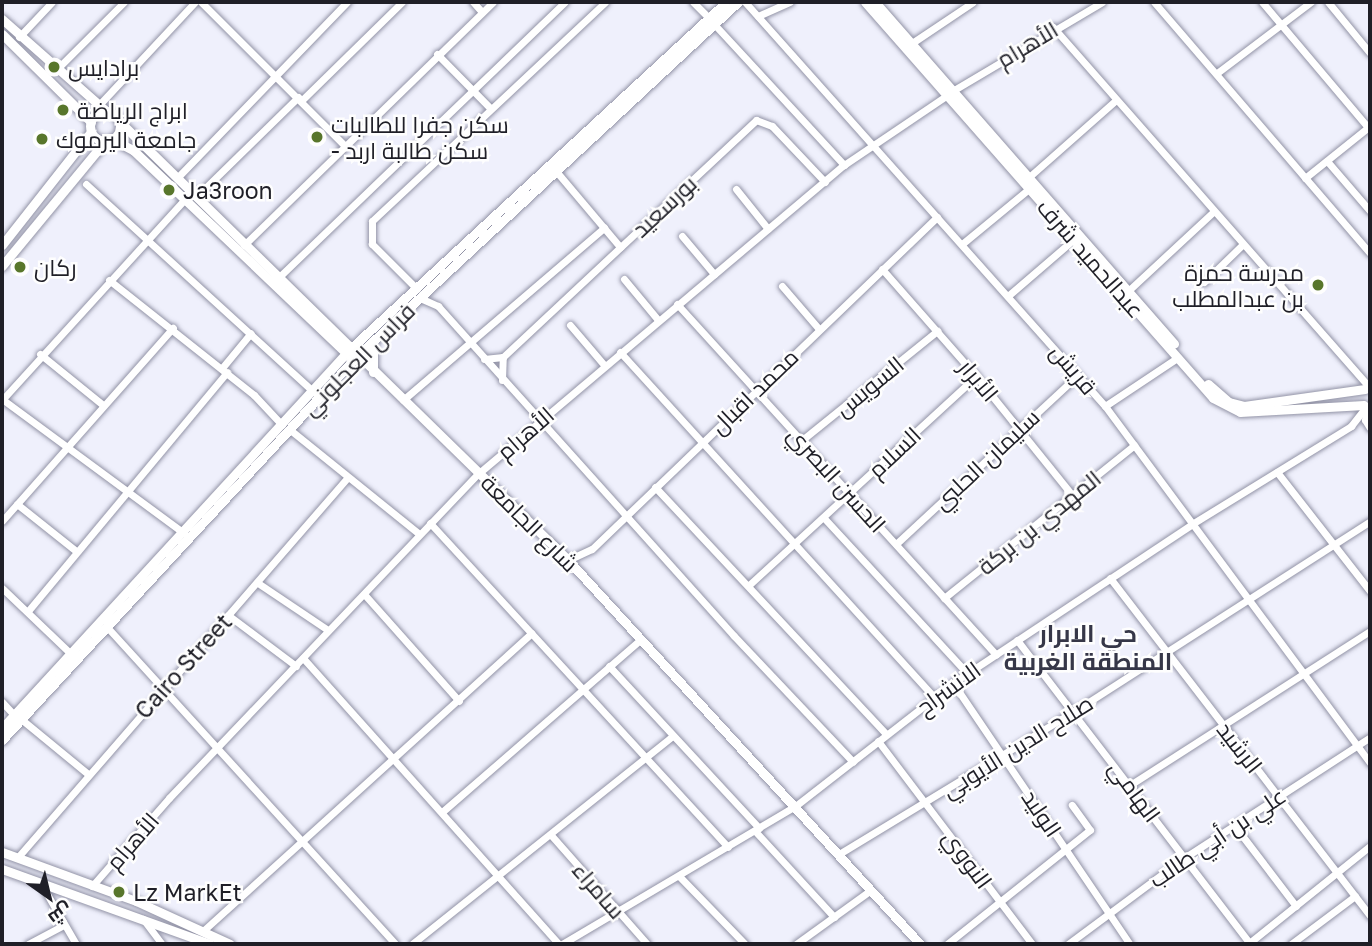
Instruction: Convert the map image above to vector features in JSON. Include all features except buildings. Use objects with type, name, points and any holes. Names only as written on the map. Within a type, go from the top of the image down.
[{"type":"main road","name":"فراس العجلوني","points":[[2,740],[70,653],[285,427],[314,391],[555,170],[712,21],[726,2]]},
{"type":"main road","name":"فراس العجلوني","points":[[2,729],[18,717],[107,627],[351,355],[373,341],[418,294],[712,21],[737,2]]},
{"type":"main road","name":"عبدالحميد شرف","points":[[865,2],[1029,177],[1207,383],[1233,404],[1254,405],[1368,388]]},
{"type":"main road","name":"عبدالحميد شرف","points":[[875,2],[912,43],[1030,188],[1213,398],[1240,412],[1367,407]]},
{"type":"main road","points":[[2,19],[55,71],[102,108],[91,127],[2,245]]},
{"type":"main road","points":[[2,34],[91,127]]},
{"type":"main road","name":"شارع الجامعة","points":[[102,108],[120,122],[278,278],[351,355]]},
{"type":"main road","points":[[2,266],[108,140],[120,122]]},
{"type":"main road","name":"شارع الجامعة","points":[[91,127],[108,140],[133,150],[479,472],[568,560],[920,944]]},
{"type":"main road","points":[[373,341],[373,372]]},
{"type":"main road","points":[[1367,407],[1368,388]]},
{"type":"main road","points":[[2,852],[204,930],[230,944]]},
{"type":"main road","points":[[2,869],[140,916],[210,944]]},
{"type":"street","points":[[19,37],[52,2]]},
{"type":"street","points":[[55,71],[124,2]]},
{"type":"street","points":[[102,108],[195,2]]},
{"type":"street","points":[[201,2],[278,76],[344,145]]},
{"type":"street","points":[[334,2],[341,9]]},
{"type":"street","points":[[177,178],[347,2]]},
{"type":"street","points":[[196,197],[402,2]]},
{"type":"street","points":[[473,2],[482,12]]},
{"type":"street","points":[[244,245],[493,2]]},
{"type":"street","points":[[278,278],[565,2]]},
{"type":"street","points":[[605,2],[489,107],[372,221],[372,244],[418,294],[438,306],[538,421],[853,762]]},
{"type":"street","points":[[693,2],[844,165]]},
{"type":"street","name":"قريش","points":[[745,2],[870,144],[1009,295],[1105,406],[1370,763]]},
{"type":"street","points":[[758,16],[790,2]]},
{"type":"street","points":[[912,43],[973,2]]},
{"type":"street","name":"الأهرام","points":[[92,886],[219,746],[479,472],[870,144],[1054,27],[1102,2]]},
{"type":"street","points":[[1154,2],[1370,253]]},
{"type":"street","points":[[1262,2],[1370,128],[1306,178]]},
{"type":"street","points":[[1217,73],[1283,26],[1311,2]]},
{"type":"street","points":[[1328,2],[1370,52]]},
{"type":"street","points":[[1054,27],[1212,213],[1368,388]]},
{"type":"street","points":[[437,54],[489,107]]},
{"type":"street","points":[[1029,177],[1116,100]]},
{"type":"street","name":"بورسعيد","points":[[503,357],[756,120],[772,126],[825,181]]},
{"type":"street","points":[[1327,161],[1370,211]]},
{"type":"street","points":[[555,170],[620,247]]},
{"type":"street","points":[[86,184],[314,391]]},
{"type":"street","points":[[962,244],[1030,188]]},
{"type":"street","points":[[736,189],[768,229]]},
{"type":"street","points":[[184,200],[40,354],[2,399],[184,533]]},
{"type":"street","points":[[1128,291],[1212,213]]},
{"type":"street","name":"محمد اقبال","points":[[568,560],[587,553],[937,216]]},
{"type":"street","points":[[403,400],[604,228]]},
{"type":"street","points":[[682,236],[714,274]]},
{"type":"street","points":[[1009,295],[1074,239]]},
{"type":"street","points":[[1204,282],[1241,246]]},
{"type":"street","name":"الأبرار","points":[[882,269],[1019,427],[1072,495]]},
{"type":"street","points":[[624,279],[658,320]]},
{"type":"street","points":[[109,280],[173,328],[224,370],[285,427],[419,534]]},
{"type":"street","points":[[782,286],[819,329]]},
{"type":"street","name":"الحسن البصري","points":[[677,304],[996,654]]},
{"type":"street","points":[[570,325],[604,365]]},
{"type":"street","points":[[2,521],[173,328]]},
{"type":"street","name":"السويس","points":[[802,440],[937,331]]},
{"type":"street","points":[[28,611],[251,333]]},
{"type":"street","points":[[621,352],[934,697]]},
{"type":"street","points":[[40,354],[103,405]]},
{"type":"street","points":[[483,358],[503,357],[503,382]]},
{"type":"street","points":[[1105,406],[1177,358]]},
{"type":"street","name":"سليمان الحلبي","points":[[896,544],[1078,375]]},
{"type":"street","name":"السلام","points":[[749,585],[976,376]]},
{"type":"street","points":[[1367,407],[1365,420],[1370,428]]},
{"type":"street","name":"الانشراح","points":[[561,944],[794,807],[953,683],[1192,524],[1351,426],[1367,407]]},
{"type":"street","name":"المهدي بن بركة","points":[[944,598],[1133,445]]},
{"type":"street","points":[[1277,472],[1370,591]]},
{"type":"street","name":"Cairo Street","points":[[18,857],[163,686],[258,583],[348,477]]},
{"type":"street","points":[[655,487],[886,734]]},
{"type":"street","points":[[17,504],[76,551]]},
{"type":"street","points":[[824,518],[968,673]]},
{"type":"street","name":"صلاح الدين الأيوبي","points":[[839,854],[1073,712],[1370,522]]},
{"type":"street","points":[[430,523],[728,847]]},
{"type":"street","name":"الرشيد","points":[[1110,578],[1370,916]]},
{"type":"street","points":[[258,583],[328,630]]},
{"type":"street","points":[[2,588],[70,653]]},
{"type":"street","points":[[364,594],[459,701]]},
{"type":"street","points":[[228,615],[296,666]]},
{"type":"street","points":[[107,627],[304,839],[395,944]]},
{"type":"street","points":[[1130,785],[1370,631]]},
{"type":"street","points":[[204,930],[459,701],[531,632]]},
{"type":"street","points":[[442,812],[641,639]]},
{"type":"street","name":"الهامي","points":[[1017,640],[1249,944]]},
{"type":"street","points":[[303,658],[561,944]]},
{"type":"street","points":[[609,666],[834,918]]},
{"type":"street","name":"الوليد","points":[[953,683],[1130,944]]},
{"type":"street","points":[[2,702],[88,774]]},
{"type":"street","points":[[412,944],[673,736]]},
{"type":"street","name":"علي بن أبي طالب","points":[[1073,943],[1107,911],[1278,795],[1370,737]]},
{"type":"street","name":"النووي","points":[[878,741],[1032,944]]},
{"type":"street","points":[[947,944],[1090,830],[1072,805]]},
{"type":"street","points":[[1234,825],[1296,906]]},
{"type":"street","name":"سامراء","points":[[551,835],[647,944]]},
{"type":"street","points":[[1249,944],[1370,846]]},
{"type":"street","points":[[679,876],[745,944]]},
{"type":"street","points":[[40,882],[76,944]]},
{"type":"street","points":[[796,944],[872,890]]},
{"type":"street","points":[[1291,944],[1355,896]]},
{"type":"street","points":[[140,916],[162,944]]},
{"type":"street","points":[[28,944],[63,925]]},
{"type":"place","name":"برادايس","points":[[54,67]]},
{"type":"place","name":"ابراج الرياضة","points":[[63,110]]},
{"type":"place","name":"سكن جفرا للطالبات - سكن طالبة اربد","points":[[317,137]]},
{"type":"place","name":"جامعة اليرموك","points":[[42,139]]},
{"type":"place","name":"Ja3roon","points":[[169,190]]},
{"type":"place","name":"ركان","points":[[20,267]]},
{"type":"place","name":"مدرسة حمزة بن عبدالمطلب","points":[[1318,285]]},
{"type":"place","name":"Lz MarkEt","points":[[119,892]]},
{"type":"district","name":"حي الابرار المنطقة الغربية","points":[[1088,647]]}]
